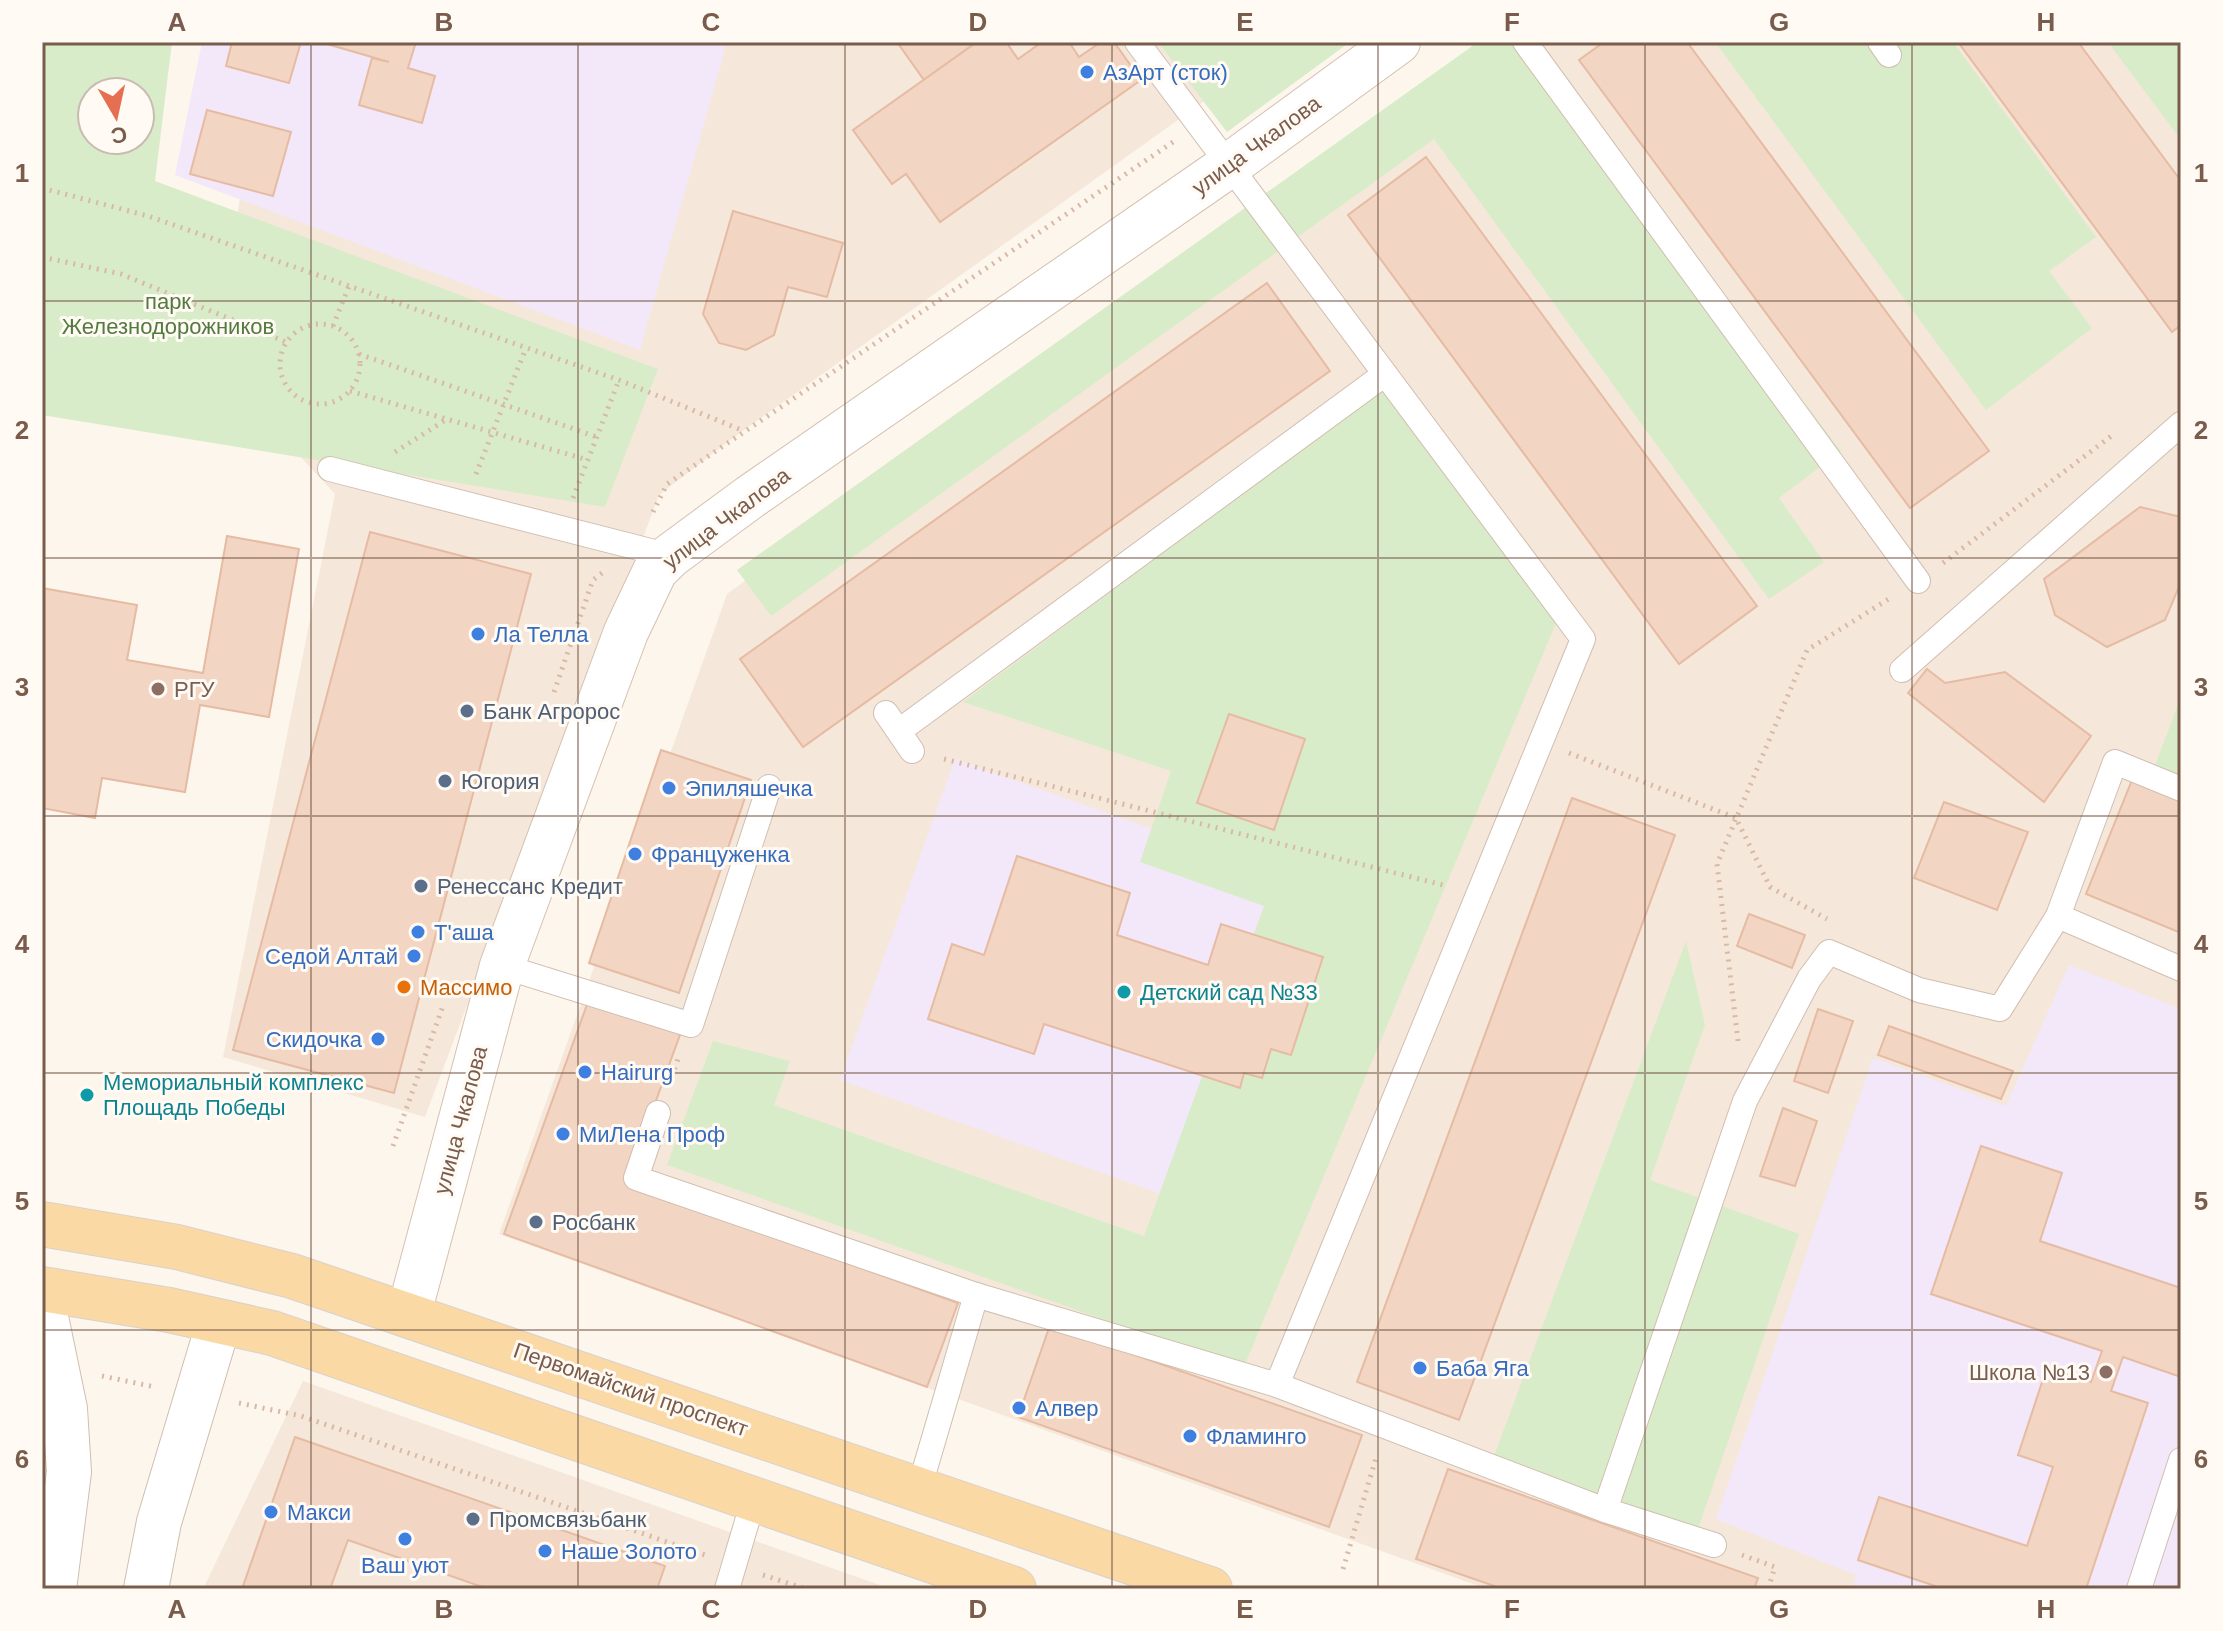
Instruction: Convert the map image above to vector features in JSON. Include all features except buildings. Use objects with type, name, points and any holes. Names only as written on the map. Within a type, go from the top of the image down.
[{"type":"main road","name":"Первомайский проспект","points":[[42,1224],[177,1247],[292,1276],[409,1313],[1210,1589]]},
{"type":"main road","points":[[42,1289],[272,1333],[391,1371],[1014,1589]]},
{"type":"street","name":"улица Чкалова","points":[[409,1313],[502,966],[626,632],[655,571],[670,556],[1231,164],[1398,42]]},
{"type":"street","points":[[42,1298],[65,1409],[69,1472],[54,1589]]},
{"type":"street","points":[[146,1589],[159,1522],[219,1322]]},
{"type":"lane","points":[[1137,42],[1583,639],[1277,1385]]},
{"type":"lane","points":[[1525,42],[1918,581]]},
{"type":"lane","points":[[899,732],[1385,374]]},
{"type":"lane","points":[[1902,670],[2181,424]]},
{"type":"lane","points":[[330,469],[670,556]]},
{"type":"lane","points":[[1605,1510],[1745,1101],[1809,979],[1829,952],[1919,990],[2000,1009],[2058,916],[2115,762],[2181,789]]},
{"type":"lane","points":[[502,966],[691,1025],[769,787]]},
{"type":"lane","points":[[2058,916],[2181,969]]},
{"type":"lane","points":[[658,1113],[636,1178],[976,1295],[1277,1385],[1605,1510],[1714,1545]]},
{"type":"lane","points":[[919,1489],[976,1295]]},
{"type":"lane","points":[[2139,1589],[2181,1460]]},
{"type":"lane","points":[[727,1589],[754,1498]]},
{"type":"path","points":[[42,188],[148,216],[619,380],[745,431]]},
{"type":"path","points":[[42,257],[121,274],[286,342]]},
{"type":"path","points":[[333,326],[349,286]]},
{"type":"path","points":[[307,326],[333,326],[345,332],[359,354],[357,380],[350,391],[327,403],[301,399],[283,380],[280,367],[286,342],[307,326]]},
{"type":"path","points":[[464,503],[526,348]]},
{"type":"path","points":[[359,354],[597,437]]},
{"type":"path","points":[[561,528],[619,380]]},
{"type":"path","points":[[350,391],[494,430],[588,460]]},
{"type":"path","points":[[357,477],[448,418]]},
{"type":"path","points":[[1745,1101],[1717,864],[1807,650],[1918,581],[2120,430]]},
{"type":"path","points":[[899,732],[1479,895]]},
{"type":"path","points":[[1541,742],[1736,818],[1770,887],[1827,917],[1829,952]]},
{"type":"path","points":[[658,1113],[691,1025]]},
{"type":"path","points":[[56,1367],[301,1416],[806,1589]]},
{"type":"path","points":[[1343,1569],[1385,1427]]},
{"type":"path","points":[[1714,1545],[1775,1567],[1768,1589]]},
{"type":"shaded area","points":[[202,42],[727,42],[640,350],[175,175]]},
{"type":"shaded area","points":[[267,42],[1287,42],[737,435],[659,495],[425,1117],[223,1057],[335,494],[212,361]]},
{"type":"shaded area","points":[[1491,42],[2181,42],[2181,1589],[1487,1589],[499,1234],[727,594]]},
{"type":"shaded area","points":[[955,759],[1397,916],[1282,1237],[840,1080]]},
{"type":"shaded area","points":[[2069,965],[2181,1009],[2181,1589],[1852,1589],[1856,1575],[1716,1519],[1873,1058],[2006,1106]]},
{"type":"shaded area","points":[[303,1381],[891,1589],[203,1589]]},
{"type":"green space","name":"парк Железнодорожников","points":[[42,42],[172,42],[155,181],[658,369],[605,507],[42,415]]},
{"type":"green space","points":[[1158,42],[1350,42],[1227,132]]},
{"type":"green space","points":[[1478,42],[1532,42],[1841,451],[1779,498],[1824,562],[1769,599],[1434,139],[771,616],[737,570]]},
{"type":"green space","points":[[1715,42],[1953,42],[2096,237],[2049,271],[2092,328],[1986,410]]},
{"type":"green space","points":[[2108,42],[2181,42],[2181,140]]},
{"type":"green space","points":[[1382,390],[1556,623],[1243,1369],[667,1165],[713,1041],[790,1061],[774,1105],[1144,1236],[1264,906],[1140,862],[1171,771],[963,702]]},
{"type":"green space","points":[[2181,697],[2181,779],[2154,768]]},
{"type":"green space","points":[[1686,941],[1705,1025],[1650,1180],[1799,1234],[1697,1532],[1491,1464]]},
{"type":"place","name":"АзАрт (сток)","points":[[1087,72]]},
{"type":"place","name":"Ла Телла","points":[[478,634]]},
{"type":"place","name":"РГУ","points":[[158,689]]},
{"type":"place","name":"Банк Агророс","points":[[467,711]]},
{"type":"place","name":"Югория","points":[[445,781]]},
{"type":"place","name":"Эпиляшечка","points":[[669,788]]},
{"type":"place","name":"Француженка","points":[[635,854]]},
{"type":"place","name":"Ренессанс Кредит","points":[[421,886]]},
{"type":"place","name":"Т'аша","points":[[418,932]]},
{"type":"place","name":"Седой Алтай","points":[[414,956]]},
{"type":"place","name":"Массимо","points":[[404,987]]},
{"type":"place","name":"Детский сад №33","points":[[1124,992]]},
{"type":"place","name":"Скидочка","points":[[378,1039]]},
{"type":"place","name":"Hairurg","points":[[585,1072]]},
{"type":"place","name":"Мемориальный комплекс Площадь Победы","points":[[87,1095]]},
{"type":"place","name":"МиЛена Проф","points":[[563,1134]]},
{"type":"place","name":"Росбанк","points":[[536,1222]]},
{"type":"place","name":"Баба Яга","points":[[1420,1368]]},
{"type":"place","name":"Школа №13","points":[[2106,1372]]},
{"type":"place","name":"Алвер","points":[[1019,1408]]},
{"type":"place","name":"Фламинго","points":[[1190,1436]]},
{"type":"place","name":"Макси","points":[[271,1512]]},
{"type":"place","name":"Промсвязьбанк","points":[[473,1519]]},
{"type":"place","name":"Ваш уют","points":[[405,1539]]},
{"type":"place","name":"Наше Золото","points":[[545,1551]]}]
